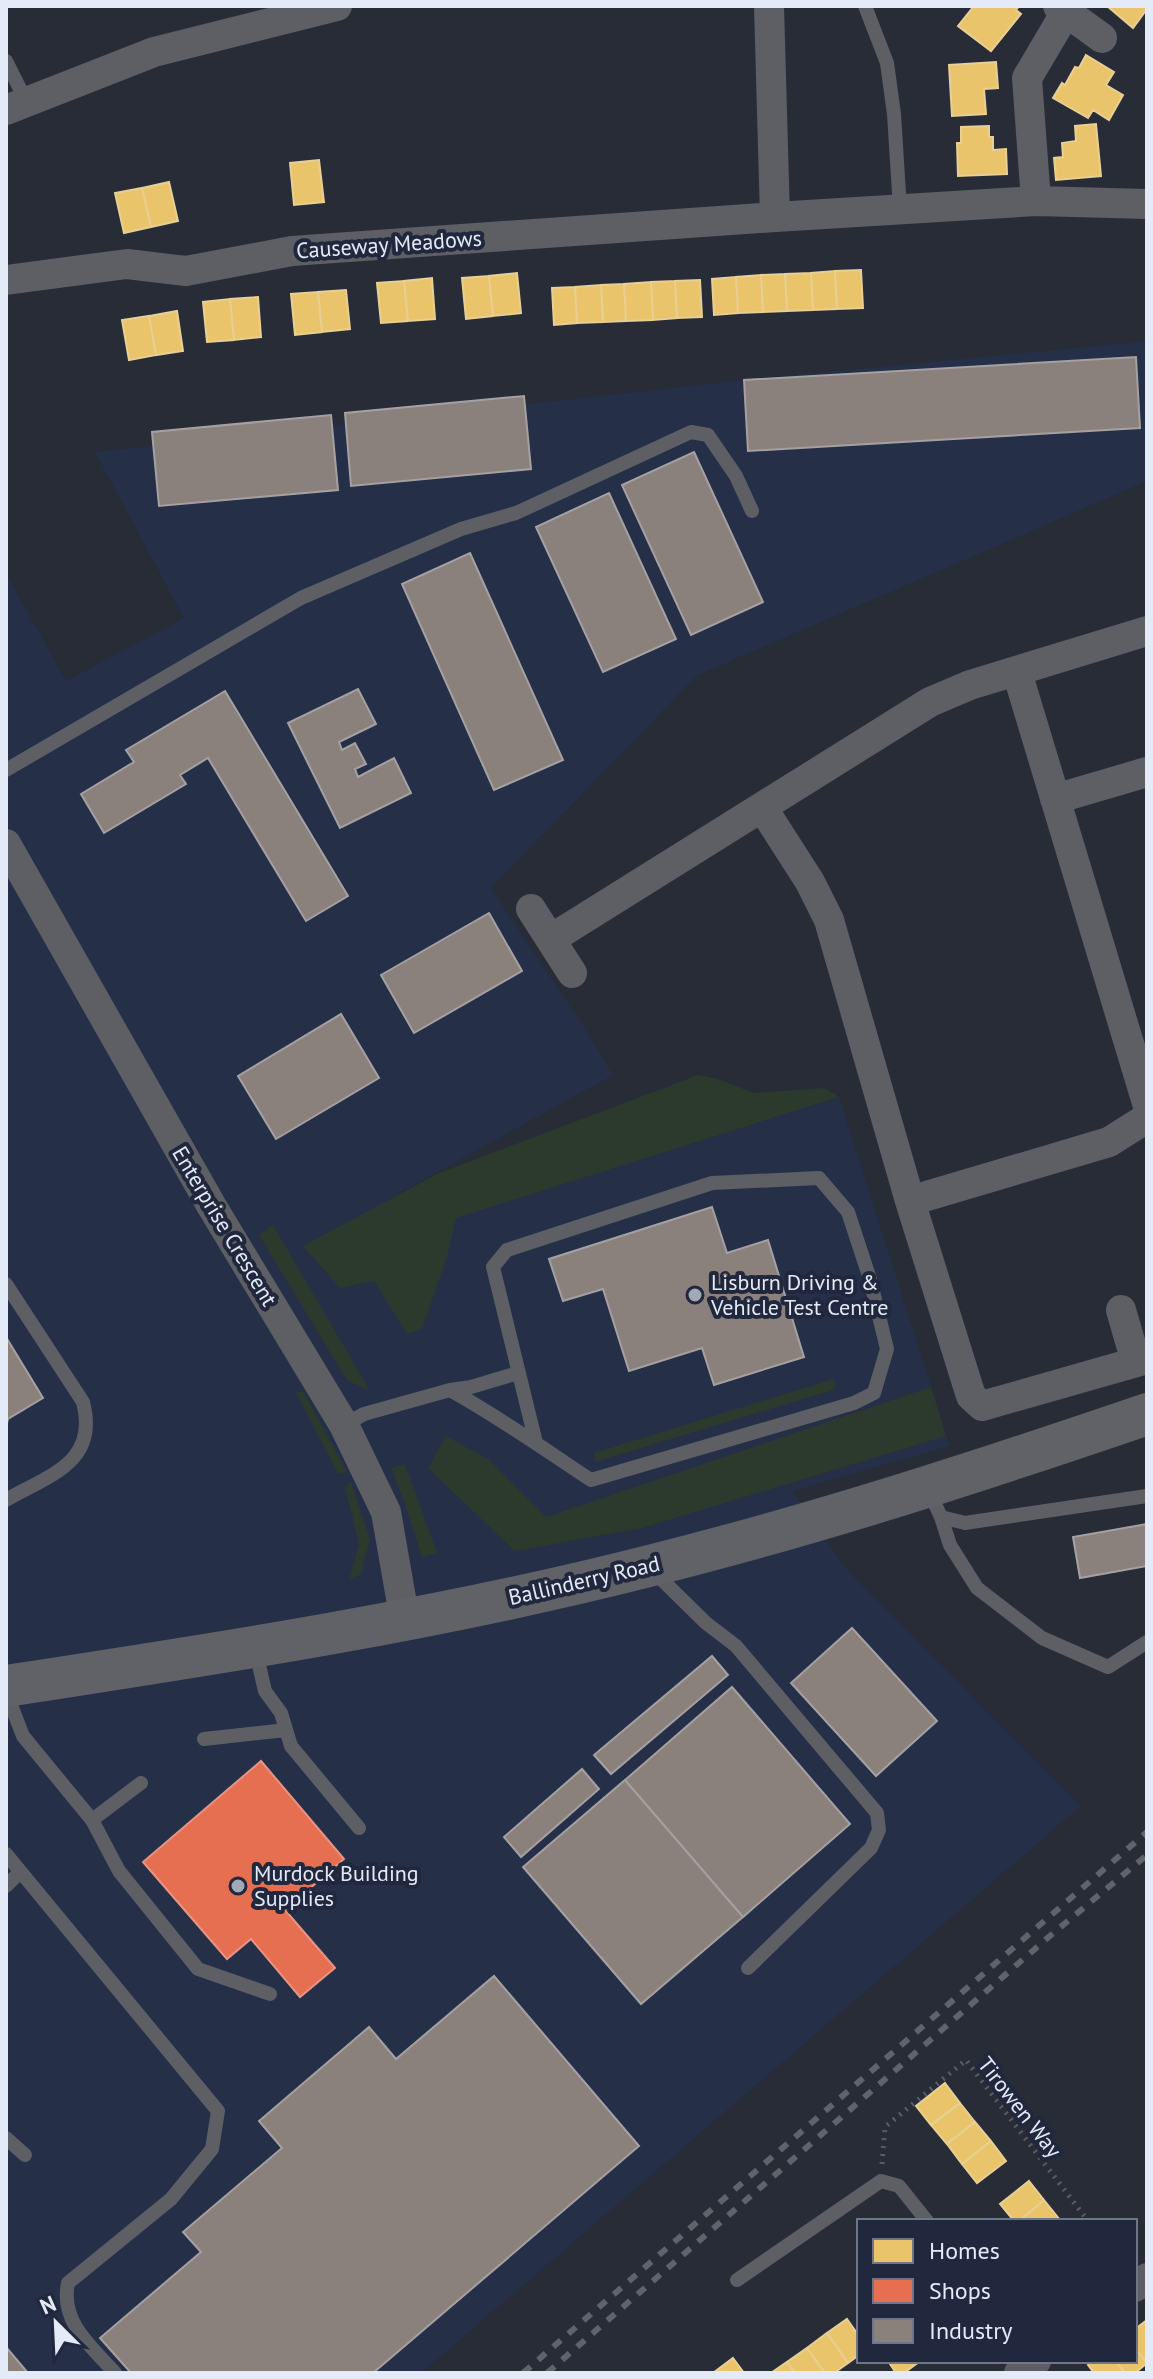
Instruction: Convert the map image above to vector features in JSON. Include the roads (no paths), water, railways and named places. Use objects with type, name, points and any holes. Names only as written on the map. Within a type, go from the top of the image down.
[{"type":"main road","name":"Ballinderry Road","points":[[6,1686],[255,1648],[405,1621],[648,1567],[826,1518],[934,1502],[988,1469],[1147,1414]]},
{"type":"street","points":[[16,106],[154,52],[337,6]]},
{"type":"street","points":[[769,6],[775,217]]},
{"type":"street","points":[[1036,201],[1027,78],[1062,9],[1102,38]]},
{"type":"street","name":"Causeway Meadows","points":[[6,280],[127,264],[186,271],[292,251],[775,217],[1036,201],[1147,204]]},
{"type":"street","points":[[551,939],[930,702],[970,685],[1147,631]]},
{"type":"street","points":[[1017,672],[1055,799],[1138,1045],[1147,1103]]},
{"type":"street","points":[[1055,799],[1147,772]]},
{"type":"street","points":[[762,807],[810,882],[829,920],[910,1201],[971,1396],[982,1406],[1141,1360],[1121,1310]]},
{"type":"street","name":"Enterprise Crescent","points":[[6,844],[211,1205],[344,1425],[386,1512],[405,1621]]},
{"type":"street","points":[[531,909],[572,973]]},
{"type":"street","points":[[910,1201],[1109,1142],[1147,1118]]},
{"type":"lane","points":[[865,6],[887,63],[894,114],[900,209]]},
{"type":"lane","points":[[6,61],[16,106]]},
{"type":"lane","points":[[6,770],[301,598],[461,529],[516,513],[691,432],[708,435],[736,476],[752,511]]},
{"type":"lane","points":[[450,1390],[591,1480],[854,1403],[874,1393],[887,1349],[870,1279],[848,1212],[819,1178],[712,1183],[507,1250],[493,1267],[536,1443]]},
{"type":"lane","points":[[6,1284],[83,1402],[86,1416],[82,1449],[69,1464],[6,1500]]},
{"type":"lane","points":[[344,1425],[364,1414],[518,1373]]},
{"type":"lane","points":[[934,1502],[965,1523],[1147,1496]]},
{"type":"lane","points":[[934,1502],[950,1545],[977,1588],[1042,1638],[1108,1667],[1147,1642]]},
{"type":"lane","points":[[648,1567],[706,1623],[736,1646],[877,1813],[879,1830],[871,1848],[748,1968]]},
{"type":"lane","points":[[255,1648],[265,1691],[281,1713],[291,1746],[359,1828]]},
{"type":"lane","points":[[6,1692],[23,1736],[92,1820],[119,1871],[198,1969],[270,1994]]},
{"type":"lane","points":[[204,1739],[286,1730]]},
{"type":"lane","points":[[92,1820],[141,1783]]},
{"type":"lane","points":[[6,1854],[218,2111],[212,2149],[171,2199],[68,2283],[65,2299],[72,2322],[115,2373]]},
{"type":"lane","points":[[6,1886],[20,1872]]},
{"type":"lane","points":[[6,2138],[25,2155]]},
{"type":"lane","points":[[737,2280],[881,2181],[899,2186],[925,2219]]},
{"type":"railway","points":[[523,2373],[1147,1832]]},
{"type":"railway","points":[[547,2373],[1147,1855]]},
{"type":"place","name":"Lisburn Driving & Vehicle Test Centre","points":[[695,1295]]},
{"type":"place","name":"Murdock Building Supplies","points":[[238,1886]]}]
